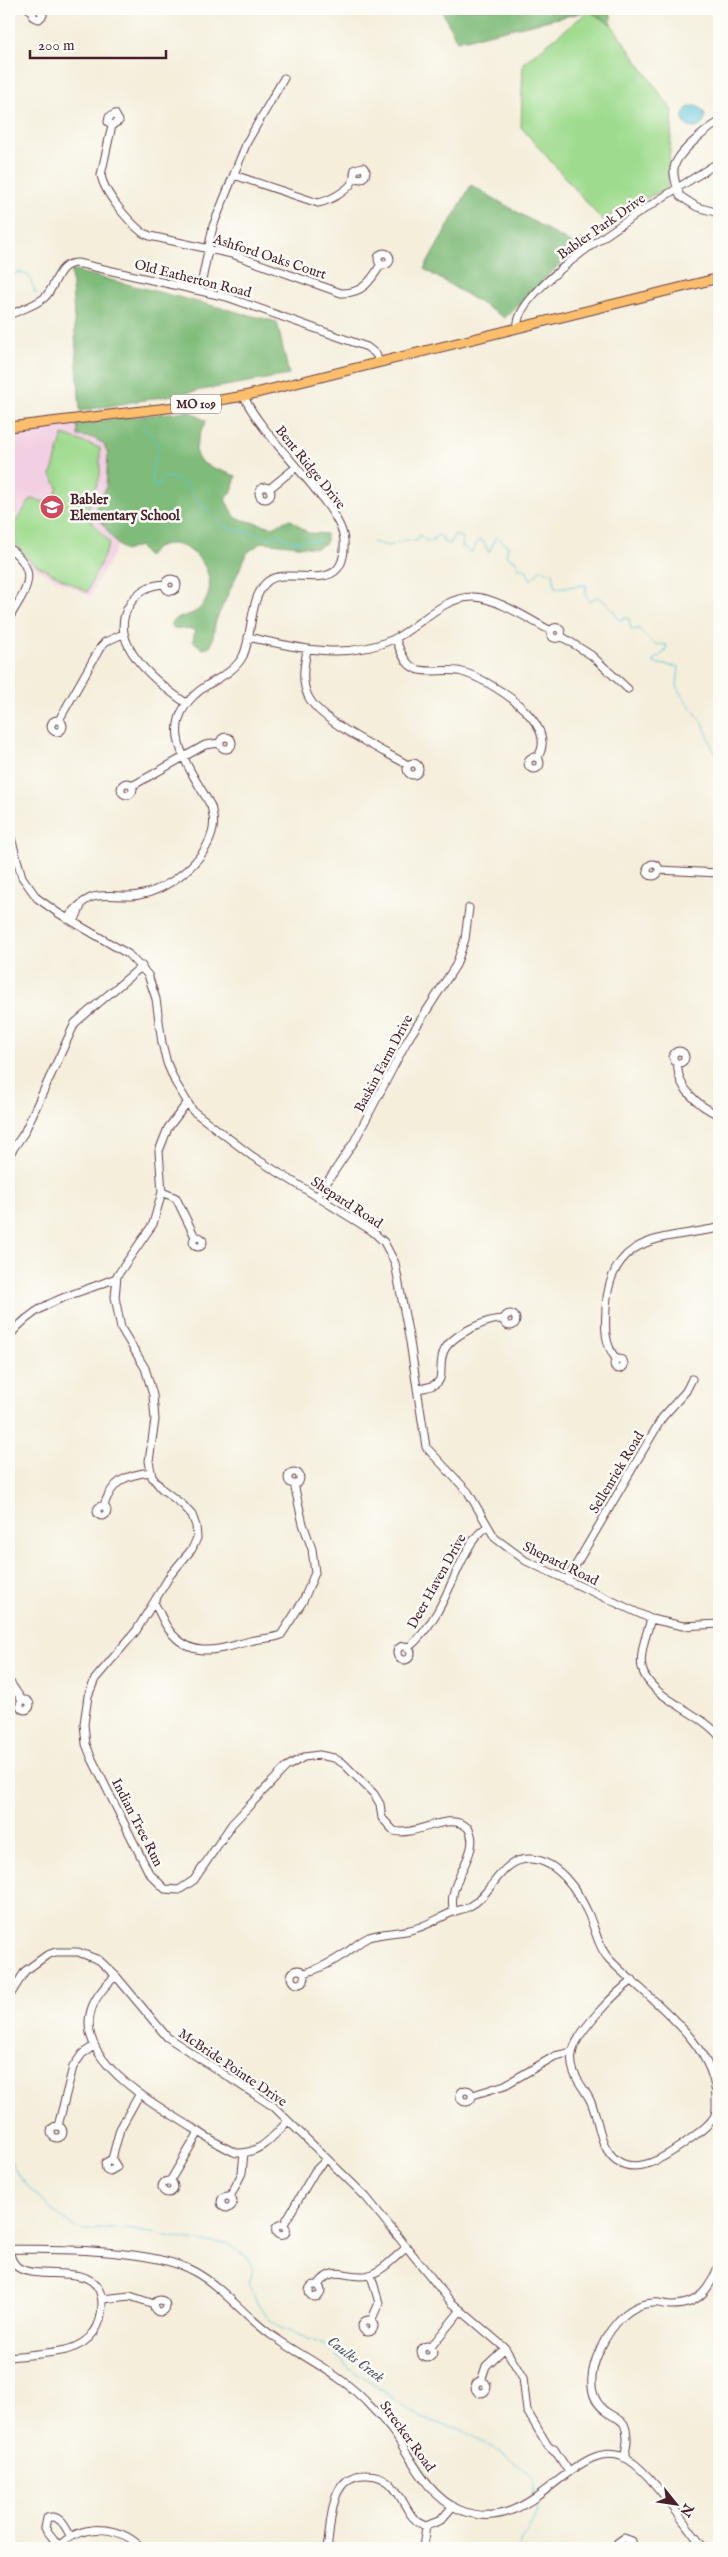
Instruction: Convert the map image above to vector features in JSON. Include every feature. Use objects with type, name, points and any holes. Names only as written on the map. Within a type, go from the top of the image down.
[{"type":"main road","name":"MO 109","points":[[9,426],[184,406],[244,396],[719,278]]},
{"type":"street","points":[[200,290],[213,226],[247,142],[284,78]]},
{"type":"street","points":[[719,122],[701,135],[676,163],[674,170],[680,196],[691,204],[719,212]]},
{"type":"street","name":"Ashford Oaks Court","points":[[112,125],[101,175],[107,192],[142,232],[150,236],[238,256],[341,293],[352,293],[363,288],[371,280],[381,264]]},
{"type":"street","name":"Babler Park Drive","points":[[518,328],[517,322],[522,311],[568,262],[627,220],[719,162]]},
{"type":"street","points":[[234,175],[318,203],[334,198],[355,178]]},
{"type":"street","name":"Old Eatherton Road","points":[[9,315],[46,297],[61,271],[73,263],[227,297],[366,347],[376,354],[379,362]]},
{"type":"street","name":"Bent Ridge Drive","points":[[70,920],[77,907],[94,897],[136,896],[164,887],[183,874],[204,849],[214,826],[212,812],[178,744],[177,725],[186,703],[192,695],[237,666],[243,656],[260,592],[268,582],[283,575],[308,578],[324,576],[336,567],[344,553],[344,535],[336,516],[255,418],[244,396]]},
{"type":"street","points":[[270,489],[295,468]]},
{"type":"street","points":[[9,548],[26,564],[29,575],[24,595],[9,618]]},
{"type":"street","points":[[165,584],[148,586],[135,596],[124,615],[123,634],[126,643],[152,675],[186,703]]},
{"type":"street","points":[[248,637],[307,650],[326,652],[361,650],[395,638],[441,608],[468,598],[485,599],[551,631],[559,628],[561,636],[591,655],[628,689]]},
{"type":"street","points":[[59,720],[100,648],[105,642],[123,634]]},
{"type":"street","points":[[395,638],[406,662],[417,669],[448,669],[472,675],[491,685],[531,715],[537,723],[543,742],[538,758]]},
{"type":"street","points":[[307,650],[303,679],[308,696],[317,709],[329,719],[408,765]]},
{"type":"street","points":[[132,786],[205,745],[220,742]]},
{"type":"street","name":"Shepard Road","points":[[9,831],[17,864],[24,882],[31,892],[48,908],[128,954],[142,966],[148,975],[156,999],[162,1043],[167,1063],[193,1111],[226,1137],[382,1239],[390,1252],[397,1273],[426,1446],[468,1492],[495,1538],[514,1554],[651,1619],[683,1626],[719,1624]]},
{"type":"street","points":[[9,867],[17,864]]},
{"type":"street","points":[[658,870],[719,873]]},
{"type":"street","name":"Baskin Farm Drive","points":[[317,1197],[354,1142],[407,1041],[456,965],[465,939],[469,908]]},
{"type":"street","points":[[9,1155],[24,1133],[75,1024],[88,1010],[142,966]]},
{"type":"street","points":[[678,1063],[678,1073],[690,1095],[702,1106],[719,1115]]},
{"type":"street","points":[[104,1505],[110,1492],[121,1480],[130,1475],[151,1472],[149,1453],[156,1420],[153,1395],[145,1368],[118,1320],[116,1278],[153,1224],[162,1192],[159,1151],[168,1128],[187,1103]]},
{"type":"street","points":[[177,1118],[193,1111]]},
{"type":"street","points":[[162,1192],[176,1198],[195,1237]]},
{"type":"street","points":[[616,1360],[607,1342],[606,1313],[607,1296],[621,1260],[638,1245],[719,1228]]},
{"type":"street","points":[[9,1336],[32,1314],[54,1300],[116,1278]]},
{"type":"street","points":[[417,1389],[428,1388],[438,1382],[443,1373],[443,1355],[448,1344],[488,1320],[504,1319]]},
{"type":"street","name":"Sellenriek Road","points":[[567,1580],[662,1418],[686,1391],[692,1379]]},
{"type":"street","name":"Indian Tree Run","points":[[151,1472],[162,1489],[188,1510],[194,1520],[197,1532],[192,1549],[171,1574],[136,1630],[95,1679],[88,1696],[84,1724],[86,1744],[91,1756],[153,1880],[160,1887],[171,1890],[187,1886],[232,1824],[286,1767],[304,1757],[318,1755],[334,1758],[355,1774],[374,1794],[380,1804],[382,1818],[394,1831],[412,1831],[454,1822],[468,1828],[472,1836],[471,1846],[452,1890],[451,1902],[454,1912]]},
{"type":"street","points":[[154,1603],[173,1635],[200,1650],[217,1651],[252,1641],[281,1636],[303,1601],[316,1573],[312,1549],[303,1524],[294,1484]]},
{"type":"street","name":"Deer Haven Drive","points":[[408,1648],[420,1638],[440,1606],[476,1534],[487,1527]]},
{"type":"street","points":[[651,1619],[642,1654],[642,1667],[646,1678],[658,1691],[702,1718],[719,1736]]},
{"type":"street","points":[[9,1680],[22,1700]]},
{"type":"street","points":[[305,1973],[336,1960],[368,1938],[419,1928],[472,1906],[511,1864],[521,1859],[542,1862],[558,1870],[587,1910],[602,1949],[610,1960],[633,1980],[663,2009],[704,2057],[713,2078],[716,2092],[716,2112],[712,2120],[665,2158],[637,2166],[619,2162],[604,2144],[590,2100],[574,2075],[572,2052],[600,2009],[633,1980]]},
{"type":"street","name":"McBride Pointe Drive","points":[[9,1997],[32,1965],[56,1952],[78,1952],[90,1956],[99,1960],[116,1976],[166,2037],[267,2102],[366,2197],[455,2305],[505,2348],[516,2362],[523,2378],[529,2414],[569,2472]]},
{"type":"street","points":[[116,1976],[102,1989],[92,2008],[88,2023],[94,2046],[121,2079],[139,2095],[227,2149],[244,2153],[261,2148],[288,2121]]},
{"type":"street","points":[[58,2126],[73,2067],[82,2054],[94,2046]]},
{"type":"street","points":[[473,2095],[505,2085],[556,2056],[572,2052]]},
{"type":"street","points":[[112,2160],[120,2129],[139,2095]]},
{"type":"street","points":[[170,2181],[199,2132]]},
{"type":"street","points":[[230,2197],[242,2173],[244,2153]]},
{"type":"street","points":[[284,2224],[315,2172],[326,2158]]},
{"type":"street","points":[[318,2285],[324,2277],[334,2273],[361,2276],[371,2275],[407,2248]]},
{"type":"street","points":[[9,2249],[11,2260],[18,2268],[82,2276],[91,2282],[102,2298],[101,2317],[98,2326],[81,2344],[60,2351],[9,2356]]},
{"type":"street","name":"Strecker Road","points":[[9,2249],[62,2250],[127,2255],[178,2264],[196,2272],[268,2333],[332,2373],[358,2393],[390,2428],[427,2484],[453,2506],[465,2512],[488,2515],[504,2513],[522,2506],[544,2493],[581,2462],[597,2456],[624,2458]]},
{"type":"street","points":[[704,2548],[670,2503],[634,2464],[624,2458],[627,2438],[624,2424],[599,2405],[592,2388],[594,2365],[602,2345],[616,2324],[635,2308],[652,2303],[679,2304],[700,2297],[711,2285],[719,2264]]},
{"type":"street","points":[[371,2275],[379,2299],[377,2310],[371,2321]]},
{"type":"street","points":[[102,2298],[130,2296],[154,2304]]},
{"type":"street","points":[[430,2348],[455,2305]]},
{"type":"street","points":[[482,2381],[486,2366],[505,2348]]},
{"type":"street","points":[[327,2548],[333,2501],[347,2482],[363,2474],[378,2476],[386,2481],[395,2489],[415,2520],[426,2526]]},
{"type":"street","points":[[426,2526],[441,2520],[453,2506]]},
{"type":"street","points":[[72,2537],[58,2518],[47,2518],[45,2528],[58,2547],[72,2537],[92,2530],[106,2530],[126,2536],[142,2548]]},
{"type":"street","points":[[423,2548],[426,2526]]},
{"type":"street","points":[[616,2548],[617,2543],[624,2538],[632,2541],[634,2548]]},
{"type":"shaded area","name":"Babler Elementary School","points":[[77,423],[78,436],[94,438],[104,445],[108,455],[106,487],[94,512],[118,545],[90,596],[30,566],[19,552],[9,545],[9,431]]},
{"type":"green space","points":[[441,9],[611,9],[611,24],[589,11],[457,41]]},
{"type":"green space","points":[[589,11],[611,24],[673,112],[667,188],[602,220],[521,127],[523,63]]},
{"type":"green space","points":[[471,185],[577,247],[505,318],[424,269]]},
{"type":"green space","points":[[71,270],[277,322],[289,375],[80,411]]},
{"type":"green space","points":[[189,411],[206,421],[196,446],[196,454],[199,459],[212,468],[236,476],[232,491],[225,500],[236,518],[272,527],[290,519],[308,533],[326,534],[326,543],[316,548],[262,542],[247,553],[216,620],[211,646],[203,649],[193,641],[195,630],[174,628],[170,624],[178,618],[192,614],[205,602],[209,591],[209,581],[201,560],[193,552],[173,544],[162,545],[156,548],[147,557],[139,546],[125,551],[118,545],[94,512],[106,487],[108,454],[104,444],[94,438],[78,436],[77,423]]},
{"type":"green space","points":[[63,435],[100,448],[100,476],[86,515],[110,543],[87,592],[31,562],[9,536],[9,532],[31,499],[52,503],[58,487],[51,475]]},
{"type":"water","points":[[694,106],[702,109],[705,117],[702,125],[694,128],[686,125],[683,117],[686,109]]},
{"type":"waterway","points":[[9,275],[20,272],[29,276],[36,294]]},
{"type":"waterway","points":[[144,422],[146,432],[151,435]]},
{"type":"waterway","points":[[153,437],[158,445],[152,473],[154,487],[157,487],[162,478],[165,477],[180,481],[191,490],[200,501],[201,506],[228,528],[252,533],[266,539],[281,535],[291,541],[321,540]]},
{"type":"waterway","points":[[372,542],[389,546],[404,540],[417,541],[420,535],[426,541],[431,541],[438,535],[443,538],[443,542],[450,544],[454,535],[463,538],[462,546],[471,553],[479,540],[484,542],[489,553],[496,536],[508,546],[506,556],[515,560],[519,568],[525,568],[531,580],[541,569],[553,573],[555,588],[586,585],[586,596],[589,601],[598,597],[608,604],[619,619],[622,620],[624,617],[629,619],[631,629],[639,629],[654,644],[667,645],[665,652],[654,660],[654,663],[679,667],[677,685],[680,693],[703,723],[713,749],[719,757]]},
{"type":"waterway","name":"Caulks Creek","points":[[9,2158],[18,2175],[31,2189],[56,2213],[77,2228],[87,2230],[115,2228],[200,2242],[228,2243],[249,2259],[253,2270],[249,2283],[258,2305],[268,2318],[281,2328],[324,2345],[352,2370],[423,2419],[460,2429],[505,2455],[526,2471],[533,2479],[533,2495]]},
{"type":"waterway","name":"Caulks Creek","points":[[519,2548],[537,2512],[534,2501]]},
{"type":"place","name":"Babler Elementary School","points":[[52,507]]}]
